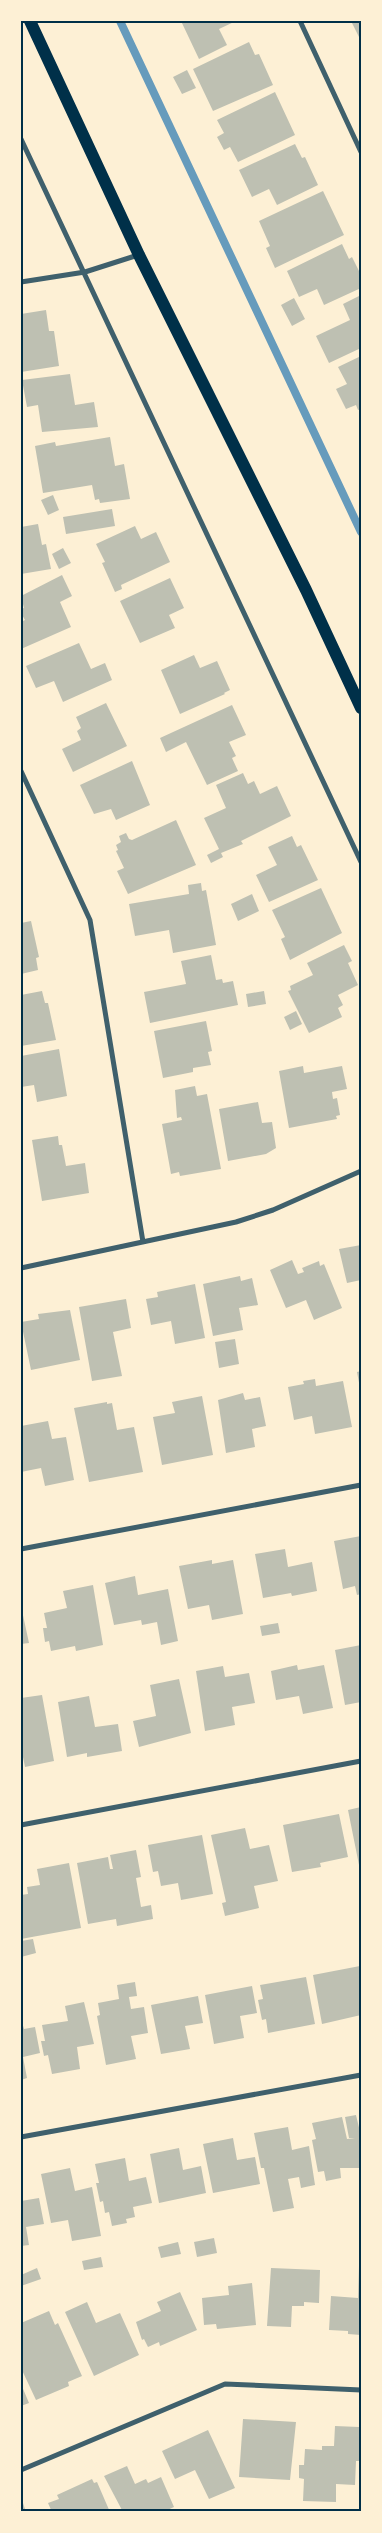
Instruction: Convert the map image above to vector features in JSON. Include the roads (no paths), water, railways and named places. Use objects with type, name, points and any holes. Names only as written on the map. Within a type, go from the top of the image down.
[{"type":"main road","points":[[30,21],[139,254],[306,590],[361,708]]},
{"type":"street","points":[[300,21],[361,152]]},
{"type":"street","points":[[21,138],[361,862]]},
{"type":"street","points":[[21,282],[85,272],[139,254]]},
{"type":"street","points":[[21,771],[90,920],[143,1242]]},
{"type":"street","points":[[21,1268],[236,1222],[273,1210],[361,1171]]},
{"type":"street","points":[[21,1549],[361,1485]]},
{"type":"street","points":[[21,1826],[361,1761]]},
{"type":"street","points":[[21,2137],[361,2075]]},
{"type":"street","points":[[21,2470],[225,2384],[361,2390]]},
{"type":"waterway","points":[[120,21],[361,532]]}]
